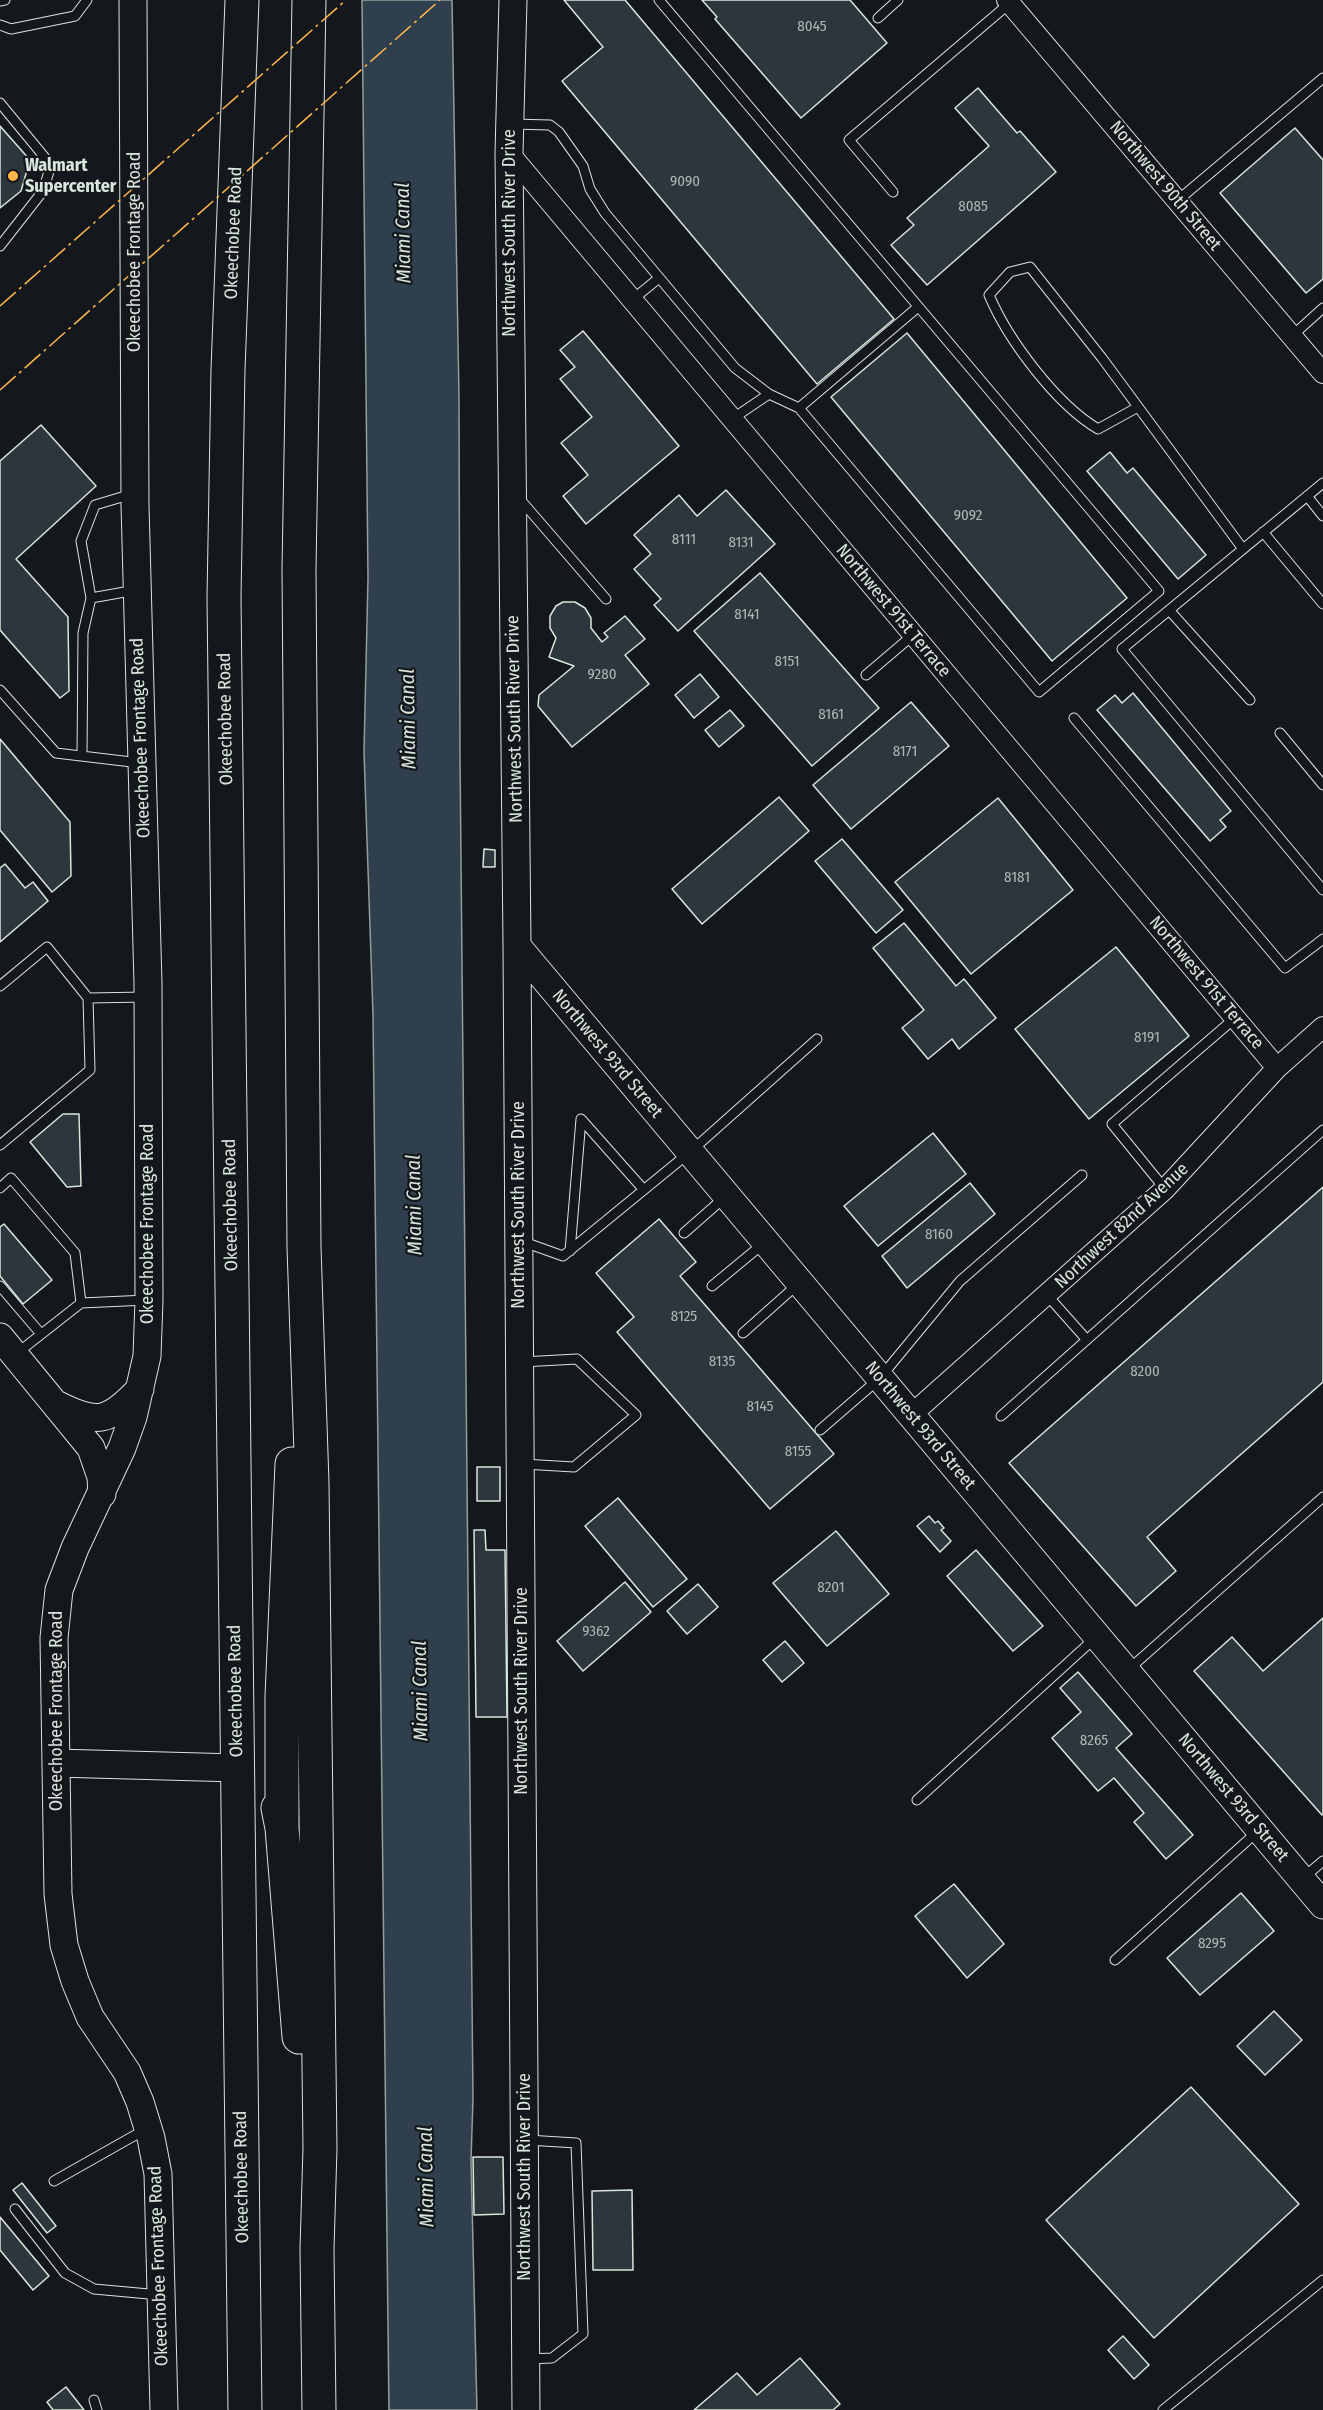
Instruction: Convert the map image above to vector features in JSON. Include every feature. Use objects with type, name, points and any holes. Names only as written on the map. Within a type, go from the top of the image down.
[{"type":"highway","name":"Okeechobee Road","points":[[242,0],[228,370],[224,598],[245,2410]]},
{"type":"highway","points":[[240,67],[249,0]]},
{"type":"highway","points":[[309,0],[300,557],[304,1247],[312,1483],[320,2148],[317,2249],[319,2410]]},
{"type":"highway","points":[[282,1828],[282,1696],[287,1545],[304,1247]]},
{"type":"highway","points":[[282,1696],[276,1722],[269,1738],[249,1760],[237,1768],[256,1778],[274,1798],[279,1809],[317,2249]]},
{"type":"street","name":"Okeechobee Frontage Road","points":[[133,0],[135,493],[148,997],[149,1300],[147,1356],[140,1389],[122,1448],[75,1548],[59,1590],[54,1638],[58,1894],[64,1945],[75,1981],[90,2017],[127,2072],[148,2128],[158,2174],[164,2410]]},
{"type":"street","name":"Northwest South River Drive","points":[[513,0],[509,153],[517,946],[526,2410]]},
{"type":"street","name":"Northwest 90th Street","points":[[1010,1],[1323,373]]},
{"type":"street","name":"Northwest 91st Terrace","points":[[509,153],[1277,1068]]},
{"type":"street","name":"Northwest 93rd Street","points":[[517,946],[1323,1905]]},
{"type":"street","name":"Northwest 82nd Avenue","points":[[911,1415],[1166,1189],[1277,1068],[1323,1027]]},
{"type":"street","points":[[7,1346],[91,1448],[101,1477],[102,1494]]},
{"type":"street","points":[[57,1405],[91,1419],[104,1418],[124,1406],[140,1389]]},
{"type":"street","points":[[56,1764],[237,1768]]},
{"type":"lane","points":[[0,1],[5,0]]},
{"type":"lane","points":[[0,25],[11,29],[75,16],[87,0]]},
{"type":"lane","points":[[510,124],[550,126],[559,132],[583,166],[590,189],[605,213],[735,368],[769,394],[799,408],[1039,692],[1159,591],[659,0]]},
{"type":"lane","points":[[878,18],[898,0]]},
{"type":"lane","points":[[893,192],[849,141],[1010,1]]},
{"type":"lane","points":[[1177,201],[1323,78]]},
{"type":"lane","points":[[0,103],[51,165],[43,191],[0,246]]},
{"type":"lane","points":[[1138,407],[1098,429],[1081,419],[1050,388],[1000,320],[988,295],[1010,272],[1030,267],[1138,407],[1243,549]]},
{"type":"lane","points":[[632,300],[660,278]]},
{"type":"lane","points":[[799,408],[918,307]]},
{"type":"lane","points":[[1292,336],[1323,308]]},
{"type":"lane","points":[[732,419],[769,394]]},
{"type":"lane","points":[[1323,483],[1122,649],[1323,890]]},
{"type":"lane","points":[[512,491],[606,599]]},
{"type":"lane","points":[[82,756],[83,633],[91,598],[81,541],[95,505],[135,493]]},
{"type":"lane","points":[[1306,496],[1323,516]]},
{"type":"lane","points":[[1263,532],[1323,604]]},
{"type":"lane","points":[[91,598],[137,590]]},
{"type":"lane","points":[[1169,610],[1250,700]]},
{"type":"lane","points":[[866,675],[913,634]]},
{"type":"lane","points":[[0,690],[56,753],[142,764]]},
{"type":"lane","points":[[1074,718],[1285,968],[1323,939]]},
{"type":"lane","points":[[1280,733],[1323,785]]},
{"type":"lane","points":[[0,986],[47,947],[88,998],[90,1070],[0,1145]]},
{"type":"lane","points":[[88,998],[148,997]]},
{"type":"lane","points":[[1166,1189],[1112,1125],[1235,1018]]},
{"type":"lane","points":[[519,1240],[563,1256],[690,1152],[818,1039]]},
{"type":"lane","points":[[570,1251],[581,1119],[644,1190]]},
{"type":"lane","points":[[1001,1416],[1323,1131]]},
{"type":"lane","points":[[820,1430],[880,1378],[960,1281],[1082,1175]]},
{"type":"lane","points":[[0,1188],[11,1178],[75,1253],[81,1303]]},
{"type":"lane","points":[[684,1233],[727,1196]]},
{"type":"lane","points":[[712,1286],[765,1241]]},
{"type":"lane","points":[[743,1333],[800,1282]]},
{"type":"lane","points":[[0,1286],[41,1334]]},
{"type":"lane","points":[[1047,1295],[1087,1340]]},
{"type":"lane","points":[[7,1346],[41,1334],[81,1303],[149,1300]]},
{"type":"lane","points":[[520,1362],[577,1359],[636,1415],[574,1467],[520,1464]]},
{"type":"lane","points":[[1126,1671],[1323,1497]]},
{"type":"lane","points":[[917,1800],[1097,1636]]},
{"type":"lane","points":[[1115,1960],[1259,1830]]},
{"type":"lane","points":[[1302,1880],[1323,1861]]},
{"type":"lane","points":[[54,2181],[148,2128]]},
{"type":"lane","points":[[525,2139],[576,2143],[583,2334],[552,2358],[526,2359]]},
{"type":"lane","points":[[15,2209],[65,2273],[94,2289],[162,2295]]},
{"type":"lane","points":[[1163,2410],[1323,2280]]},
{"type":"water","name":"Miami Canal","points":[[362,0],[452,0],[459,397],[460,758],[473,2099],[471,2160],[477,2410],[389,2410],[373,1015],[364,752],[368,578]]},
{"type":"building","points":[[564,0],[625,0],[894,319],[817,384],[562,81],[603,47]]},
{"type":"building","points":[[702,0],[850,0],[887,43],[801,118],[715,19],[717,17]]},
{"type":"building","points":[[978,88],[1017,133],[1020,131],[1056,172],[927,285],[891,245],[914,225],[907,218],[989,146],[955,108]]},
{"type":"building","name":"Walmart Supercenter","points":[[0,126],[30,160],[21,191],[0,208]]},
{"type":"building","points":[[1295,128],[1323,160],[1323,279],[1306,293],[1220,193]]},
{"type":"building","points":[[583,331],[679,446],[586,524],[563,496],[588,475],[561,443],[592,417],[560,379],[575,367],[560,350]]},
{"type":"building","points":[[907,333],[1127,598],[1052,661],[831,397]]},
{"type":"building","points":[[41,425],[96,486],[16,559],[68,617],[69,691],[60,698],[0,630],[0,461]]},
{"type":"building","points":[[1110,452],[1127,473],[1133,468],[1206,555],[1178,579],[1087,471]]},
{"type":"building","points":[[726,490],[775,544],[678,631],[654,605],[661,599],[634,569],[651,554],[634,535],[679,495],[697,516]]},
{"type":"building","points":[[760,573],[879,708],[812,766],[694,631]]},
{"type":"building","points":[[563,602],[575,602],[585,608],[591,618],[591,628],[602,642],[608,637],[604,633],[625,616],[645,639],[625,655],[649,684],[572,747],[538,706],[539,695],[574,666],[549,657],[556,638],[550,628],[550,616],[556,606]]},
{"type":"building","points":[[700,674],[719,697],[694,718],[675,695]]},
{"type":"building","points":[[1133,693],[1231,811],[1220,820],[1226,827],[1210,841],[1097,710],[1115,695],[1122,703]]},
{"type":"building","points":[[911,702],[949,746],[851,829],[813,785]]},
{"type":"building","points":[[730,710],[744,726],[719,747],[705,730]]},
{"type":"building","points":[[0,739],[70,822],[71,876],[52,892],[0,830]]},
{"type":"building","points":[[779,797],[809,831],[702,924],[672,889]]},
{"type":"building","points":[[998,798],[1073,890],[971,974],[895,882]]},
{"type":"building","points":[[842,839],[903,910],[876,933],[815,861]]},
{"type":"building","points":[[484,849],[495,850],[495,867],[483,867]]},
{"type":"building","points":[[5,864],[25,888],[33,882],[48,901],[0,942],[0,868]]},
{"type":"building","points":[[904,923],[956,986],[964,979],[996,1018],[959,1049],[952,1039],[928,1059],[902,1028],[924,1010],[873,948]]},
{"type":"building","points":[[1116,947],[1189,1036],[1089,1119],[1015,1029]]},
{"type":"building","points":[[63,1114],[79,1114],[81,1186],[67,1187],[30,1142]]},
{"type":"building","points":[[933,1133],[966,1174],[878,1246],[844,1206]]},
{"type":"building","points":[[970,1183],[995,1214],[907,1288],[882,1256]]},
{"type":"building","points":[[1323,1187],[1323,1382],[1147,1537],[1176,1571],[1136,1606],[1009,1463]]},
{"type":"building","points":[[659,1219],[696,1262],[680,1276],[834,1454],[770,1509],[617,1332],[634,1317],[596,1273]]},
{"type":"building","points":[[4,1224],[52,1280],[23,1304],[0,1276],[0,1227]]},
{"type":"building","points":[[477,1467],[500,1467],[500,1501],[477,1501]]},
{"type":"building","points":[[618,1498],[687,1579],[653,1607],[585,1526]]},
{"type":"building","points":[[929,1516],[935,1523],[938,1521],[944,1528],[941,1530],[951,1541],[940,1552],[917,1526]]},
{"type":"building","points":[[474,1530],[485,1530],[486,1550],[505,1550],[507,1717],[476,1717]]},
{"type":"building","points":[[836,1531],[889,1594],[827,1646],[773,1583]]},
{"type":"building","points":[[976,1550],[1043,1626],[1013,1651],[947,1576]]},
{"type":"building","points":[[625,1582],[651,1612],[583,1671],[557,1641]]},
{"type":"building","points":[[698,1584],[718,1607],[687,1634],[667,1611]]},
{"type":"building","points":[[1323,1618],[1322,1815],[1194,1671],[1232,1637],[1263,1671]]},
{"type":"building","points":[[785,1641],[804,1663],[782,1682],[763,1660]]},
{"type":"building","points":[[1078,1672],[1132,1734],[1116,1748],[1193,1835],[1166,1859],[1134,1822],[1144,1813],[1114,1778],[1098,1791],[1052,1738],[1081,1712],[1060,1688]]},
{"type":"building","points":[[954,1884],[1004,1944],[967,1978],[915,1916]]},
{"type":"building","points":[[1241,1893],[1274,1931],[1200,1995],[1167,1958]]},
{"type":"building","points":[[1274,2011],[1302,2040],[1265,2075],[1237,2046]]},
{"type":"building","points":[[1191,2087],[1299,2204],[1154,2338],[1046,2220]]},
{"type":"building","points":[[473,2157],[503,2157],[504,2214],[474,2215]]},
{"type":"building","points":[[22,2183],[56,2226],[47,2233],[13,2190]]},
{"type":"building","points":[[632,2190],[633,2270],[593,2270],[592,2191]]},
{"type":"building","points":[[0,2217],[49,2276],[33,2290],[0,2250]]},
{"type":"building","points":[[1123,2336],[1149,2365],[1134,2379],[1108,2350]]},
{"type":"building","points":[[800,2358],[840,2404],[833,2410],[694,2410],[737,2373],[757,2395]]},
{"type":"building","points":[[66,2387],[84,2410],[53,2410],[47,2402]]},
{"type":"power","points":[[0,306],[346,0]]},
{"type":"power","points":[[0,390],[440,0]]},
{"type":"place","name":"Walmart Supercenter","points":[[13,176]]}]
